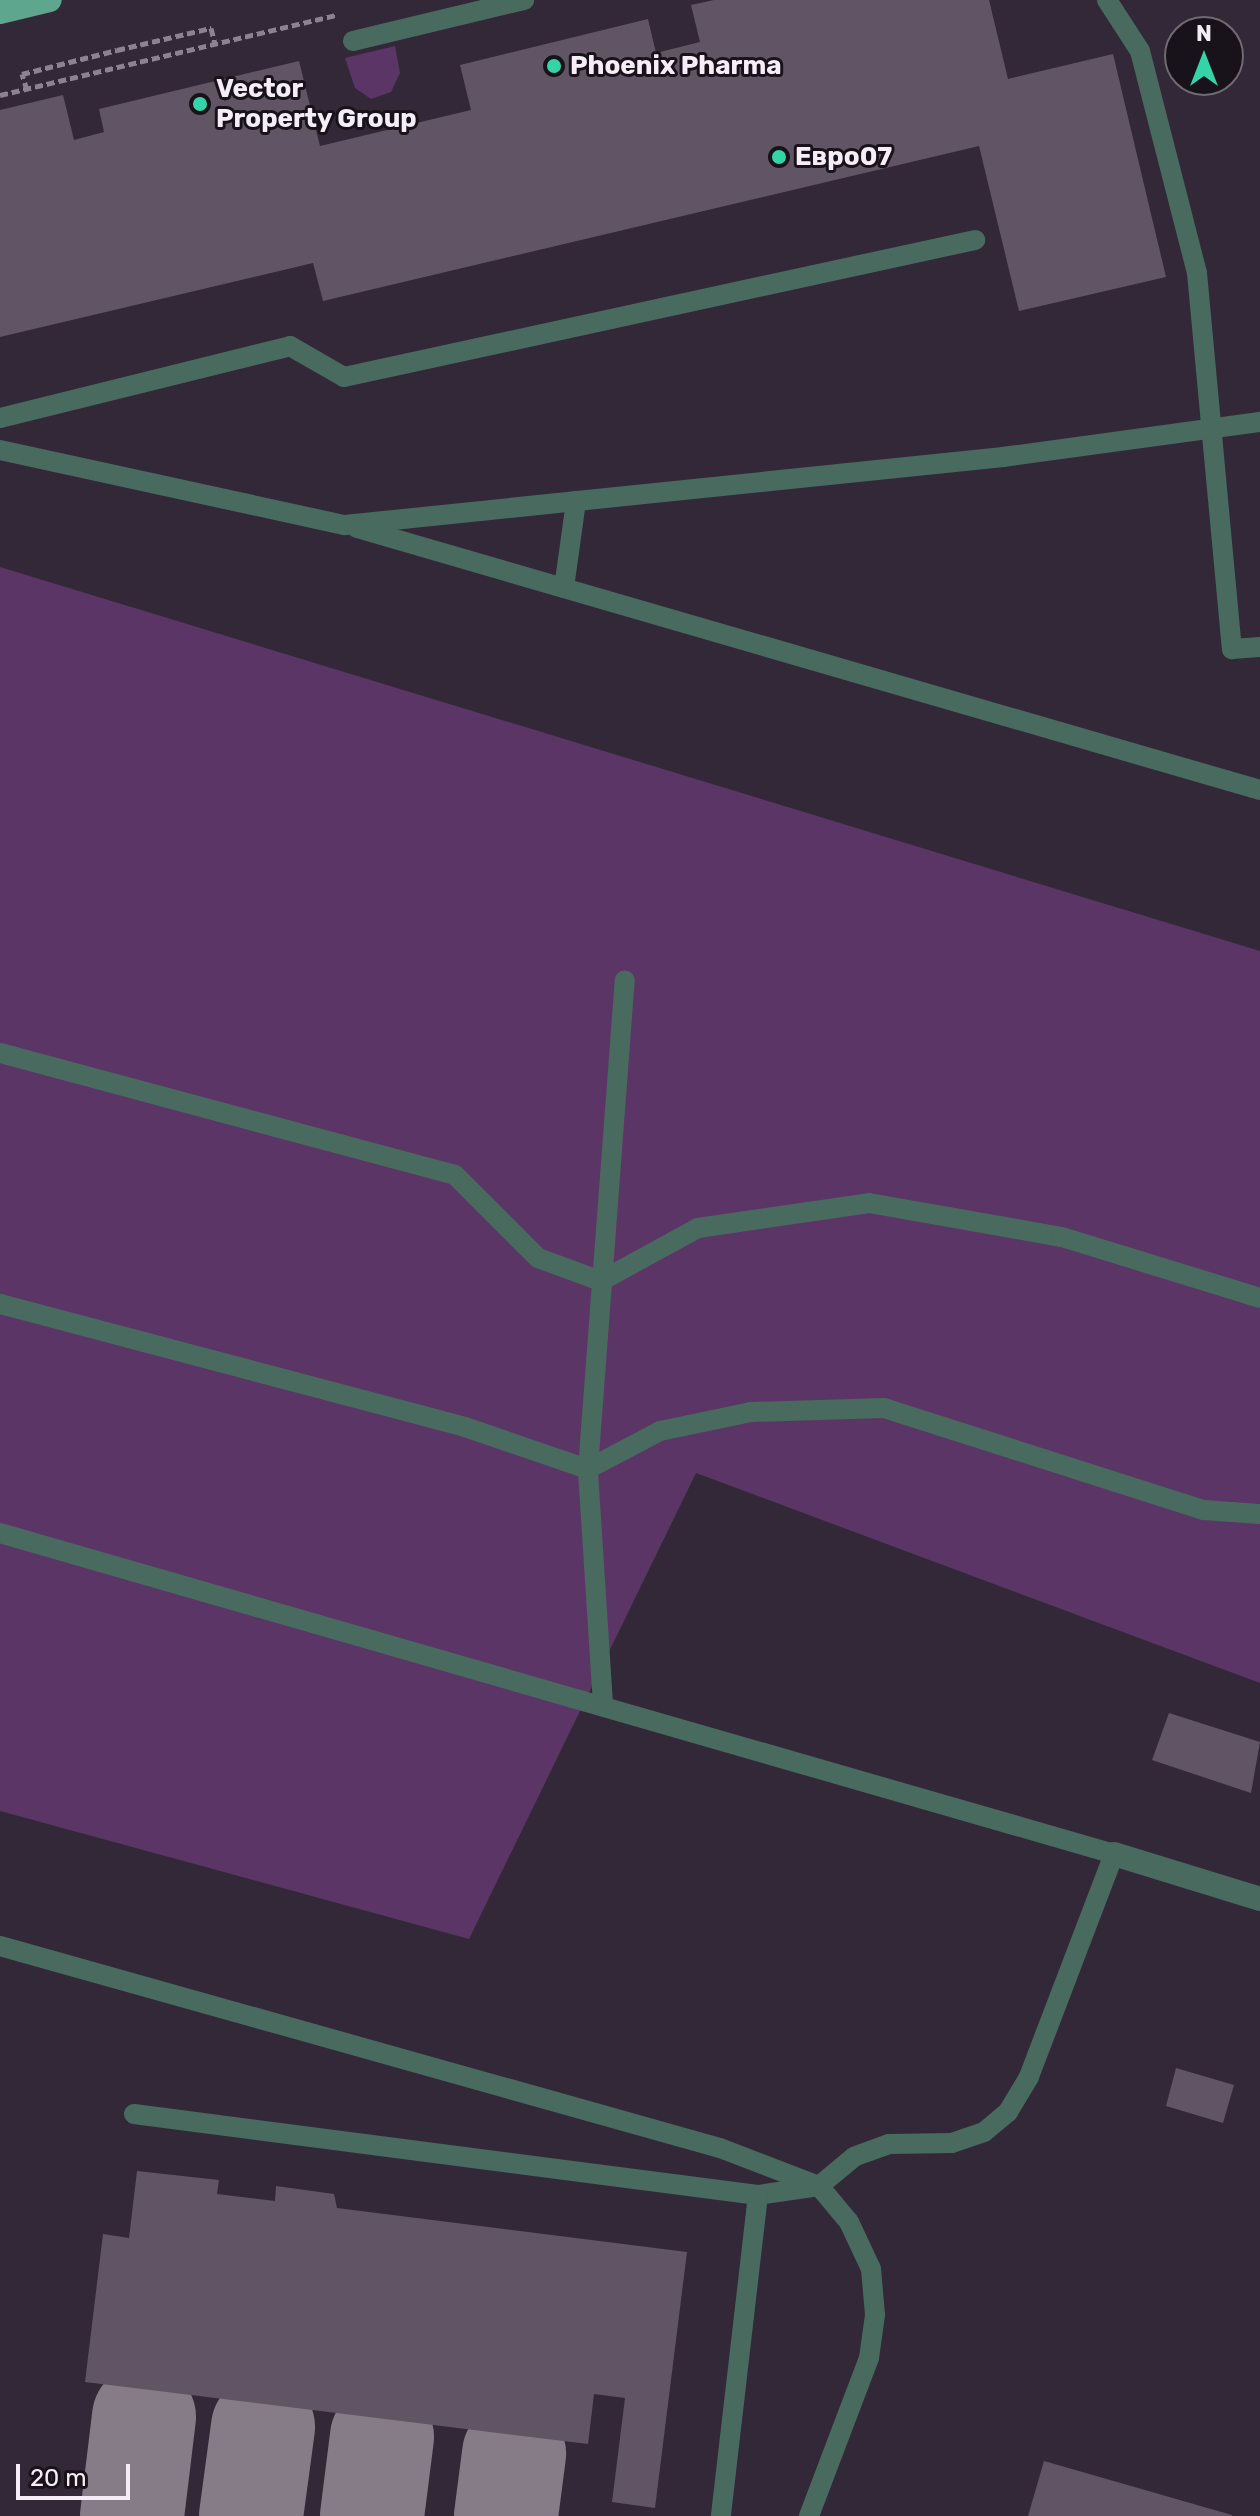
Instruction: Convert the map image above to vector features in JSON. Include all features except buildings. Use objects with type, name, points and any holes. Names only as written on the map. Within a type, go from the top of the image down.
[{"type":"main road","points":[[0,12],[50,0]]},
{"type":"street","points":[[1114,1854],[1260,1899]]},
{"type":"lane","points":[[353,41],[524,0]]},
{"type":"lane","points":[[1107,0],[1140,51],[1197,273],[1215,428],[1232,649],[1260,647]]},
{"type":"lane","points":[[0,418],[290,346],[344,377],[975,240]]},
{"type":"lane","points":[[345,525],[987,459],[1260,422]]},
{"type":"lane","points":[[0,450],[345,525],[1260,790]]},
{"type":"lane","points":[[564,588],[576,501]]},
{"type":"lane","points":[[603,1704],[588,1469],[625,980]]},
{"type":"lane","points":[[0,1053],[455,1175],[538,1258],[601,1281],[698,1228],[869,1203],[1062,1237],[1260,1298]]},
{"type":"lane","points":[[0,1304],[465,1427],[588,1469],[675,1427],[751,1412],[884,1408],[1204,1510],[1260,1514]]},
{"type":"lane","points":[[0,1533],[603,1704],[1114,1854],[1029,2077],[1008,2112],[984,2132],[952,2143],[889,2144],[869,2150],[819,2186],[758,2195],[134,2114]]},
{"type":"lane","points":[[0,1946],[720,2148],[819,2186],[849,2222],[871,2269],[875,2315],[869,2358],[809,2516]]},
{"type":"lane","points":[[721,2516],[758,2195]]},
{"type":"path","points":[[0,95],[353,11]]},
{"type":"path","points":[[27,90],[22,74],[117,50],[211,28],[215,44]]},
{"type":"shaded area","points":[[395,46],[400,73],[391,92],[371,99],[355,88],[345,58]]},
{"type":"shaded area","points":[[0,567],[1260,951],[1260,1683],[696,1473],[469,1939],[0,1811]]},
{"type":"taxiway","points":[[132,2516],[144,2417]]},
{"type":"taxiway","points":[[251,2516],[263,2427]]},
{"type":"taxiway","points":[[372,2516],[382,2437]]},
{"type":"taxiway","points":[[506,2516],[514,2454]]},
{"type":"place","name":"Phoenix Pharma","points":[[554,66]]},
{"type":"place","name":"Vector Property Group","points":[[200,104]]},
{"type":"place","name":"Евро07","points":[[779,157]]}]
